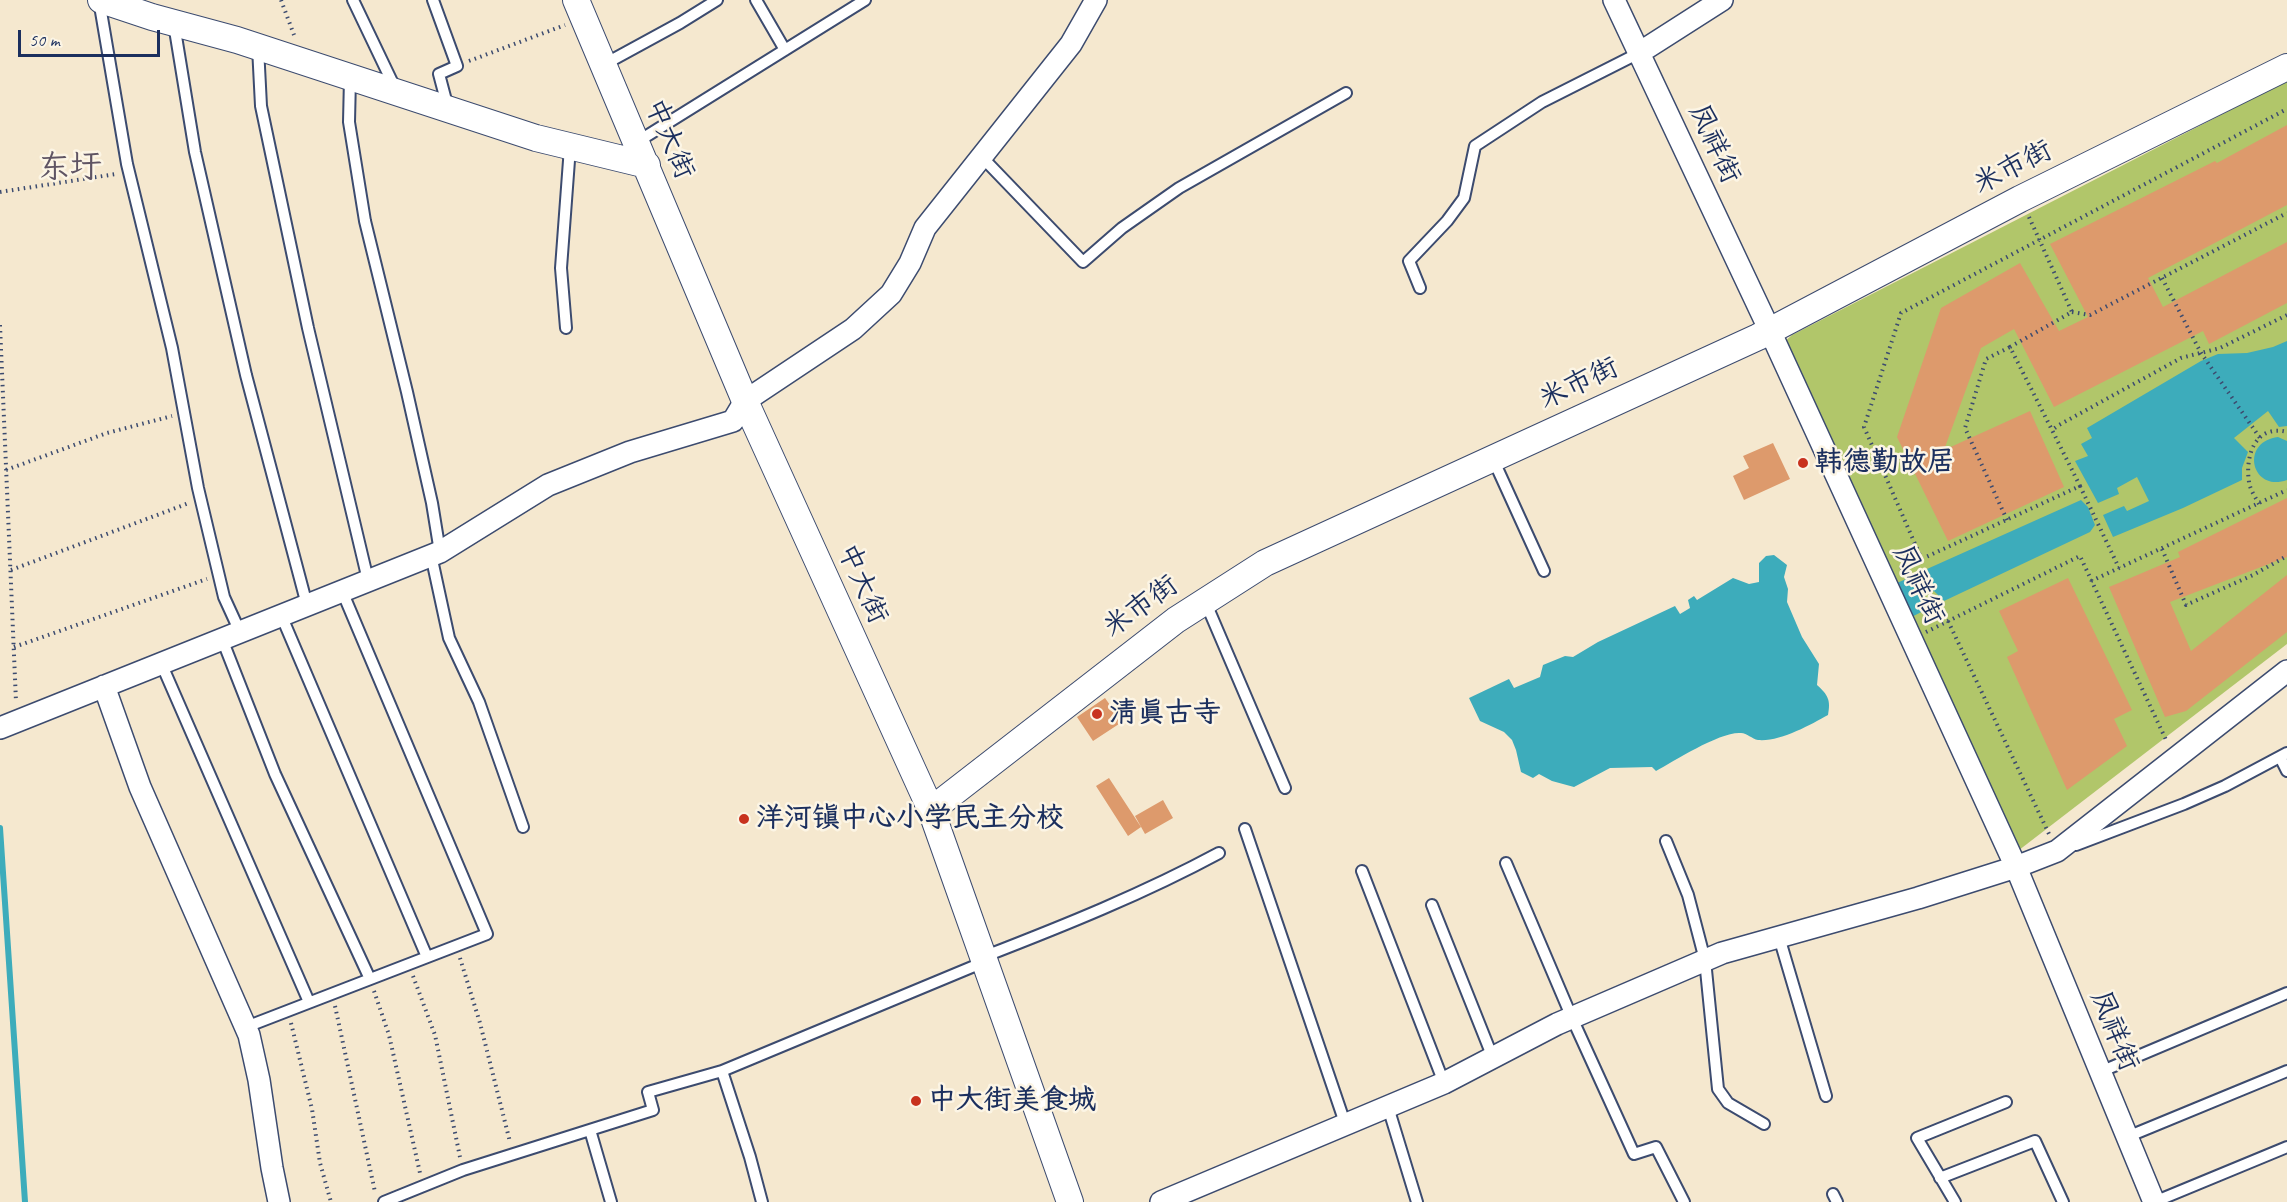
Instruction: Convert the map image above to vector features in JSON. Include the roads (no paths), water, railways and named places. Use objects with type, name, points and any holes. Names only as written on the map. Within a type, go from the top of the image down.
[{"type":"street","points":[[100,0],[258,47],[536,138],[647,165]]},
{"type":"street","name":"中大街","points":[[576,0],[745,401],[931,810],[1070,1202]]},
{"type":"street","points":[[6,725],[435,554],[548,485],[630,452],[733,421],[745,401],[853,329],[891,294],[910,263],[925,228],[1071,44],[1096,0]]},
{"type":"street","name":"凤祥街","points":[[1614,0],[1770,331],[2016,867],[2154,1202]]},
{"type":"street","points":[[1639,53],[1722,0]]},
{"type":"street","name":"米市街","points":[[931,810],[1103,675],[1205,600],[1265,563],[1770,331],[2020,199],[2287,67]]},
{"type":"street","points":[[1161,1202],[1444,1083],[1572,1018],[1722,953],[2016,867],[2057,851],[2287,671]]},
{"type":"street","points":[[104,686],[140,787],[246,1027],[259,1080],[279,1202]]},
{"type":"lane","points":[[100,0],[129,172],[172,348],[201,499],[231,635],[275,774],[370,979]]},
{"type":"lane","points":[[353,0],[398,93]]},
{"type":"lane","points":[[433,0],[457,66],[439,74],[448,110]]},
{"type":"lane","points":[[603,65],[717,0]]},
{"type":"lane","points":[[756,0],[785,50]]},
{"type":"lane","points":[[636,142],[865,0]]},
{"type":"lane","points":[[173,22],[195,152],[243,364],[307,605]]},
{"type":"lane","points":[[258,47],[260,95],[266,130],[308,328],[368,580]]},
{"type":"lane","points":[[1420,288],[1409,261],[1447,221],[1464,198],[1475,146],[1542,102],[1639,53]]},
{"type":"lane","points":[[350,78],[349,122],[365,221],[408,392],[432,503],[435,554],[449,638],[479,702],[523,827]]},
{"type":"lane","points":[[981,156],[1083,262],[1122,228],[1179,188],[1346,93]]},
{"type":"lane","points":[[566,328],[561,268],[570,146]]},
{"type":"lane","points":[[1493,458],[1544,571]]},
{"type":"lane","points":[[246,1027],[487,934],[342,591]]},
{"type":"lane","points":[[1205,600],[1285,788]]},
{"type":"lane","points":[[281,615],[427,957]]},
{"type":"lane","points":[[161,663],[309,1002]]},
{"type":"lane","points":[[2016,867],[2184,804],[2284,755],[2287,771]]},
{"type":"lane","points":[[1245,829],[1346,1126]]},
{"type":"lane","points":[[1666,841],[1688,895],[1705,960],[1718,1089],[1728,1103],[1764,1124]]},
{"type":"lane","points":[[380,1198],[653,1110],[648,1092],[722,1071],[1169,880],[1219,853]]},
{"type":"lane","points":[[1506,863],[1572,1018],[1634,1154],[1656,1147],[1684,1202]]},
{"type":"lane","points":[[1362,871],[1444,1083]]},
{"type":"lane","points":[[1432,905],[1493,1058]]},
{"type":"lane","points":[[1779,937],[1826,1096]]},
{"type":"lane","points":[[2100,1072],[2287,993]]},
{"type":"lane","points":[[722,1071],[762,1202]]},
{"type":"lane","points":[[2127,1137],[2287,1071]]},
{"type":"lane","points":[[1955,1202],[1917,1138],[2006,1102]]},
{"type":"lane","points":[[1388,1107],[1417,1202]]},
{"type":"lane","points":[[590,1130],[611,1202]]},
{"type":"lane","points":[[1940,1178],[2035,1141],[2063,1202]]},
{"type":"lane","points":[[2154,1202],[2287,1147]]},
{"type":"water","points":[[2287,341],[2287,426],[2279,427],[2268,411],[2234,438],[2248,452],[2242,468],[2242,480],[2113,537],[2103,515],[2124,506],[2127,511],[2149,501],[2137,477],[2117,488],[2119,494],[2098,503],[2075,461],[2088,456],[2081,444],[2092,438],[2087,428],[2201,361],[2218,354],[2247,353]]},
{"type":"water","points":[[2278,437],[2287,441],[2287,480],[2275,482],[2265,479],[2258,473],[2254,456],[2258,448],[2266,441]]},
{"type":"water","points":[[2081,500],[2088,507],[2095,525],[2090,532],[1944,601],[1934,591],[1922,597],[1927,609],[1906,620],[1890,586],[1913,576],[1920,592],[1931,586],[1927,569]]},
{"type":"water","points":[[1774,555],[1787,565],[1784,577],[1788,589],[1787,602],[1802,637],[1819,664],[1817,685],[1828,698],[1828,715],[1795,732],[1767,740],[1758,740],[1741,733],[1722,737],[1656,771],[1652,767],[1610,768],[1574,787],[1552,781],[1539,774],[1533,778],[1521,772],[1512,740],[1504,732],[1480,721],[1469,698],[1509,679],[1514,688],[1540,677],[1543,665],[1565,656],[1573,657],[1598,642],[1675,606],[1680,614],[1690,608],[1688,600],[1694,596],[1697,600],[1733,578],[1749,584],[1759,582],[1759,563],[1766,556]]},
{"type":"waterway","points":[[0,828],[25,1202]]},
{"type":"place","name":"韩德勤故居","points":[[1803,463]]},
{"type":"place","name":"清真古寺","points":[[1097,714]]},
{"type":"place","name":"洋河镇中心小学民主分校","points":[[744,819]]},
{"type":"place","name":"中大街美食城","points":[[916,1101]]},
{"type":"district","name":"东圩","points":[[70,169]]}]
